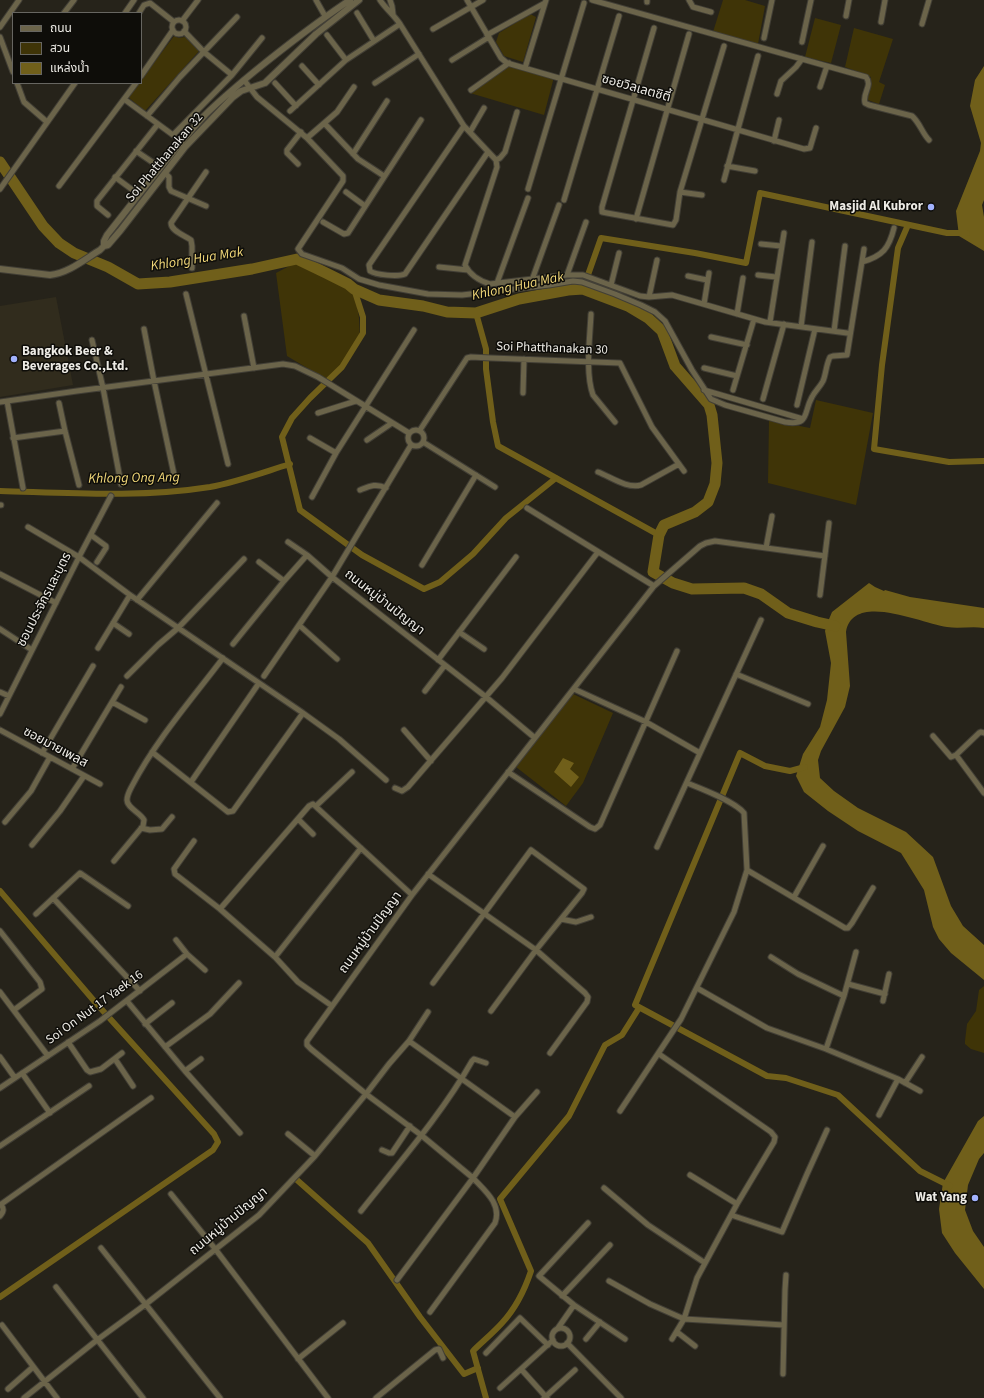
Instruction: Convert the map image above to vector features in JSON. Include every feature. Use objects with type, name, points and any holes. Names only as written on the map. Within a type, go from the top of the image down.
[{"type":"street","points":[[0,27],[19,0]]},
{"type":"street","points":[[65,12],[74,0]]},
{"type":"street","points":[[126,12],[134,0]]},
{"type":"street","points":[[182,21],[198,0]]},
{"type":"street","points":[[316,0],[325,16]]},
{"type":"street","name":"Soi Phatthanakan 32","points":[[102,248],[107,235],[179,145],[221,100],[281,50],[325,16],[350,0]]},
{"type":"street","name":"Soi Phatthanakan 32","points":[[0,269],[50,275],[58,274],[66,271],[108,245],[185,147],[224,106],[241,91],[265,83],[316,34],[359,0]]},
{"type":"street","points":[[380,0],[400,24],[464,126],[496,160],[497,167],[465,265],[468,270],[482,282],[490,284],[567,275],[583,275],[649,298],[672,295],[754,319],[847,333]]},
{"type":"street","points":[[390,0],[393,14]]},
{"type":"street","name":"ซอยวิลเลตซิตี้","points":[[467,0],[501,58],[509,63],[804,149],[810,148],[816,128]]},
{"type":"street","points":[[434,29],[483,0]]},
{"type":"street","points":[[592,0],[866,77],[869,80],[869,85],[864,97],[865,103],[912,116],[918,121],[924,135],[929,140]]},
{"type":"street","points":[[689,0],[693,7],[711,12]]},
{"type":"street","points":[[764,38],[772,0]]},
{"type":"street","points":[[802,42],[811,0]]},
{"type":"street","points":[[846,16],[849,0]]},
{"type":"street","points":[[881,22],[886,0]]},
{"type":"street","points":[[922,24],[929,0]]},
{"type":"street","points":[[452,60],[488,36],[546,2]]},
{"type":"street","points":[[525,68],[546,2]]},
{"type":"street","points":[[140,12],[144,5],[150,3],[174,22]]},
{"type":"street","points":[[528,189],[560,78],[584,3]]},
{"type":"street","points":[[357,13],[374,41]]},
{"type":"street","points":[[564,200],[619,16]]},
{"type":"street","points":[[146,116],[180,77],[237,17]]},
{"type":"street","points":[[174,22],[178,20],[182,21],[186,26],[184,32]]},
{"type":"street","points":[[142,75],[173,30],[172,26],[174,22]]},
{"type":"street","points":[[290,112],[346,60],[400,24]]},
{"type":"street","points":[[654,28],[602,207],[602,212],[607,214],[673,225],[676,220],[680,192],[724,46]]},
{"type":"street","points":[[173,30],[178,34],[184,32]]},
{"type":"street","points":[[184,32],[204,52],[232,75]]},
{"type":"street","points":[[636,219],[689,34]]},
{"type":"street","points":[[327,35],[346,60]]},
{"type":"street","points":[[0,37],[12,69]]},
{"type":"street","points":[[124,98],[173,135],[232,75],[262,38]]},
{"type":"street","points":[[376,82],[419,54]]},
{"type":"street","points":[[724,180],[758,56]]},
{"type":"street","points":[[777,94],[781,81],[802,59]]},
{"type":"street","points":[[471,90],[509,63]]},
{"type":"street","points":[[302,66],[319,84]]},
{"type":"street","points":[[820,87],[827,66]]},
{"type":"street","points":[[244,80],[257,97],[301,132],[344,178],[298,249],[302,254],[342,268],[359,279],[379,285],[428,294],[462,295],[573,281],[582,282],[641,305],[660,316],[665,321],[711,399],[725,405],[785,422],[794,423],[806,416],[811,398],[823,380],[830,358],[833,356],[847,355],[864,249]]},
{"type":"street","points":[[275,83],[296,106]]},
{"type":"street","points":[[17,84],[24,102],[47,122]]},
{"type":"street","points":[[0,189],[74,84]]},
{"type":"street","points":[[59,186],[135,84]]},
{"type":"street","points":[[307,138],[325,124],[337,112],[354,87]]},
{"type":"street","points":[[353,154],[387,101]]},
{"type":"street","points":[[470,132],[484,108]]},
{"type":"street","points":[[496,160],[505,152],[517,112]]},
{"type":"street","points":[[323,222],[346,234],[421,120]]},
{"type":"street","points":[[774,141],[780,120]]},
{"type":"street","points":[[108,215],[97,206],[96,203],[158,124]]},
{"type":"street","points":[[325,124],[360,161],[384,176]]},
{"type":"street","points":[[464,126],[369,265],[370,271],[374,273],[399,276],[405,274],[488,152]]},
{"type":"street","points":[[298,164],[287,153],[287,150],[301,132]]},
{"type":"street","points":[[136,151],[155,164]]},
{"type":"street","points":[[727,166],[755,171]]},
{"type":"street","points":[[192,268],[191,240],[174,230],[170,223],[206,172]]},
{"type":"street","points":[[165,173],[169,177],[169,187],[171,191],[206,206]]},
{"type":"street","points":[[115,177],[134,191]]},
{"type":"street","points":[[346,192],[365,206]]},
{"type":"street","points":[[680,192],[702,195]]},
{"type":"street","points":[[497,283],[528,198]]},
{"type":"street","points":[[532,280],[559,205]]},
{"type":"street","points":[[567,275],[586,222]]},
{"type":"street","points":[[862,262],[880,255],[888,247],[894,228]]},
{"type":"street","points":[[770,322],[784,233]]},
{"type":"street","points":[[802,327],[812,242]]},
{"type":"street","points":[[761,244],[781,246]]},
{"type":"street","points":[[834,331],[845,246]]},
{"type":"street","points":[[611,285],[619,253]]},
{"type":"street","points":[[649,298],[657,260]]},
{"type":"street","points":[[439,267],[468,270]]},
{"type":"street","points":[[704,304],[709,273]]},
{"type":"street","points":[[758,275],[776,277]]},
{"type":"street","points":[[688,276],[707,280]]},
{"type":"street","points":[[738,314],[743,278]]},
{"type":"street","points":[[186,294],[228,464]]},
{"type":"street","points":[[591,314],[589,362],[591,389],[593,395],[615,422]]},
{"type":"street","points":[[244,316],[254,368]]},
{"type":"street","points":[[733,390],[754,319]]},
{"type":"street","points":[[763,399],[784,324]]},
{"type":"street","points":[[144,329],[176,479]]},
{"type":"street","points":[[797,405],[815,329]]},
{"type":"street","points":[[312,497],[336,453],[414,330]]},
{"type":"street","points":[[711,337],[747,345]]},
{"type":"street","points":[[92,340],[103,388],[121,484]]},
{"type":"street","name":"Soi Phatthanakan 30","points":[[420,430],[464,361],[471,357],[620,363],[652,427],[684,471]]},
{"type":"street","points":[[523,393],[524,359]]},
{"type":"street","points":[[0,402],[283,364],[295,366],[318,377],[410,433]]},
{"type":"street","points":[[704,368],[737,376]]},
{"type":"street","points":[[704,389],[803,419]]},
{"type":"street","points":[[318,413],[356,401]]},
{"type":"street","points":[[7,402],[23,488]]},
{"type":"street","points":[[59,403],[64,431],[79,485]]},
{"type":"street","points":[[367,440],[392,423]]},
{"type":"street","points":[[414,430],[420,430],[424,434],[423,442],[416,447],[411,445],[408,440],[410,433],[414,430]]},
{"type":"street","points":[[13,438],[64,431]]},
{"type":"street","points":[[310,438],[336,453]]},
{"type":"street","points":[[423,442],[495,487]]},
{"type":"street","name":"ถนนหมู่บ้านปัญญา","points":[[24,1398],[259,1215],[315,1156],[366,1094],[307,1045],[307,1041],[412,895],[535,738],[486,697],[332,577],[411,445]]},
{"type":"street","points":[[598,472],[630,486],[636,486],[641,485],[679,464]]},
{"type":"street","points":[[422,564],[476,475]]},
{"type":"street","points":[[360,490],[375,485],[386,488]]},
{"type":"street","name":"ซอนประจักรและบุตร","points":[[0,714],[111,496]]},
{"type":"street","points":[[137,600],[217,503]]},
{"type":"street","points":[[527,508],[654,586]]},
{"type":"street","points":[[766,548],[772,516]]},
{"type":"street","points":[[820,596],[829,523]]},
{"type":"street","points":[[28,527],[79,557],[137,600],[303,713],[339,739],[386,780]]},
{"type":"street","points":[[90,535],[106,546],[97,562]]},
{"type":"street","points":[[535,738],[659,580],[700,546],[715,541],[825,556]]},
{"type":"street","points":[[264,676],[332,577],[307,555],[288,542]]},
{"type":"street","points":[[396,788],[402,791],[408,788],[486,697],[598,552]]},
{"type":"street","points":[[234,644],[284,581],[307,555]]},
{"type":"street","points":[[438,660],[516,557]]},
{"type":"street","points":[[127,676],[158,645],[178,628],[244,559]]},
{"type":"street","points":[[259,562],[284,581]]},
{"type":"street","points":[[0,574],[56,603]]},
{"type":"street","points":[[98,648],[130,595]]},
{"type":"street","points":[[657,848],[761,620]]},
{"type":"street","points":[[113,623],[129,634]]},
{"type":"street","points":[[299,625],[337,659]]},
{"type":"street","points":[[0,628],[32,650]]},
{"type":"street","points":[[459,632],[484,649]]},
{"type":"street","points":[[508,772],[595,829],[600,825],[677,651]]},
{"type":"street","points":[[114,861],[141,828],[144,820],[143,817],[128,804],[127,801],[130,790],[152,752],[223,658]]},
{"type":"street","points":[[42,753],[93,666]]},
{"type":"street","points":[[425,691],[445,666]]},
{"type":"street","points":[[736,674],[808,704]]},
{"type":"street","points":[[191,782],[259,683]]},
{"type":"street","points":[[72,769],[121,686]]},
{"type":"street","points":[[574,689],[646,722],[700,753]]},
{"type":"street","points":[[0,692],[9,696]]},
{"type":"street","points":[[112,702],[145,720]]},
{"type":"street","points":[[152,752],[228,812],[233,810],[303,713]]},
{"type":"street","name":"ซอยมายเพลส","points":[[0,730],[100,784]]},
{"type":"street","points":[[404,730],[431,761]]},
{"type":"street","points":[[933,736],[949,756],[952,757],[979,733],[984,733]]},
{"type":"street","points":[[956,755],[984,792]]},
{"type":"street","points":[[5,822],[31,791],[50,757]]},
{"type":"street","points":[[316,806],[352,772]]},
{"type":"street","points":[[32,845],[60,811],[84,776]]},
{"type":"street","points":[[620,1111],[681,1019],[734,912],[747,870],[745,816],[742,810],[709,792],[686,783]]},
{"type":"street","points":[[220,909],[309,806],[313,804],[412,895]]},
{"type":"street","points":[[141,828],[156,830],[162,829],[172,817]]},
{"type":"street","points":[[298,819],[313,834]]},
{"type":"street","points":[[194,841],[174,872],[175,874],[220,909],[276,957],[298,982],[332,1006]]},
{"type":"street","points":[[794,897],[823,846]]},
{"type":"street","points":[[276,957],[360,848]]},
{"type":"street","points":[[433,983],[531,850],[584,889],[491,1011]]},
{"type":"street","points":[[747,870],[846,928],[852,924],[873,888]]},
{"type":"street","points":[[36,914],[80,873],[128,906]]},
{"type":"street","points":[[428,874],[536,950],[588,997],[587,1002],[550,1052]]},
{"type":"street","points":[[53,898],[140,991]]},
{"type":"street","points":[[561,919],[576,922],[591,917]]},
{"type":"street","points":[[0,932],[40,982],[42,988],[14,1010]]},
{"type":"street","points":[[176,940],[187,954],[205,970]]},
{"type":"street","points":[[826,1049],[848,984],[856,952]]},
{"type":"street","name":"Soi On Nut 17 Yaek 16","points":[[0,1088],[100,1021],[187,954]]},
{"type":"street","points":[[771,957],[798,974],[844,996]]},
{"type":"street","points":[[883,1001],[889,974]]},
{"type":"street","points":[[165,1047],[210,1014],[239,983]]},
{"type":"street","points":[[848,984],[885,994]]},
{"type":"street","points":[[697,988],[767,1028],[826,1049],[905,1082],[920,1091]]},
{"type":"street","points":[[0,992],[48,1056]]},
{"type":"street","points":[[127,1001],[185,1071],[240,1133]]},
{"type":"street","points":[[145,1024],[172,1004]]},
{"type":"street","points":[[428,1012],[409,1041],[366,1094],[422,1134],[473,1178],[494,1202],[497,1213],[495,1223],[430,1312]]},
{"type":"street","points":[[409,1041],[516,1117]]},
{"type":"street","points":[[68,1042],[89,1072],[101,1069],[122,1053]]},
{"type":"street","points":[[659,1054],[771,1132],[775,1137],[774,1142],[737,1204],[697,1278],[684,1319],[672,1339]]},
{"type":"street","points":[[905,1082],[922,1056]]},
{"type":"street","points":[[0,1057],[14,1078]]},
{"type":"street","points":[[115,1059],[133,1086]]},
{"type":"street","points":[[185,1071],[201,1059]]},
{"type":"street","points":[[361,1211],[422,1134],[462,1079],[474,1059],[486,1063]]},
{"type":"street","points":[[22,1073],[50,1113]]},
{"type":"street","points":[[879,1115],[898,1079]]},
{"type":"street","points":[[0,1146],[89,1086]]},
{"type":"street","points":[[397,1280],[473,1178],[516,1117],[537,1092]]},
{"type":"street","points":[[0,1216],[3,1212],[1,1205],[151,1098]]},
{"type":"street","points":[[382,1150],[392,1153],[410,1126]]},
{"type":"street","points":[[731,1215],[782,1232],[828,1130]]},
{"type":"street","points":[[288,1134],[315,1156]]},
{"type":"street","points":[[690,1175],[737,1204]]},
{"type":"street","points":[[604,1188],[648,1225],[705,1264]]},
{"type":"street","points":[[171,1194],[216,1250],[328,1398]]},
{"type":"street","points":[[588,1223],[539,1276],[562,1296],[624,1339]]},
{"type":"street","points":[[562,1296],[610,1244]]},
{"type":"street","points":[[102,1248],[220,1398]]},
{"type":"street","points":[[784,1374],[786,1275]]},
{"type":"street","points":[[609,1281],[650,1304],[684,1319],[784,1325]]},
{"type":"street","points":[[56,1287],[143,1398]]},
{"type":"street","points":[[558,1328],[564,1328],[570,1337],[568,1343],[562,1346],[557,1345],[553,1340],[553,1332],[558,1328],[574,1304]]},
{"type":"street","points":[[486,1353],[520,1318],[548,1345]]},
{"type":"street","points":[[586,1339],[600,1322]]},
{"type":"street","points":[[298,1359],[343,1323]]},
{"type":"street","points":[[2,1325],[57,1398]]},
{"type":"street","points":[[677,1332],[695,1346]]},
{"type":"street","points":[[500,1388],[553,1340]]},
{"type":"street","points":[[568,1343],[621,1398]]},
{"type":"street","points":[[376,1398],[435,1350],[438,1350],[443,1358]]},
{"type":"street","points":[[8,1389],[33,1367]]},
{"type":"street","points":[[521,1369],[545,1397],[575,1370]]},
{"type":"shaded area","points":[[56,297],[73,385],[0,397],[0,306]]},
{"type":"green space","points":[[723,0],[745,0],[765,6],[758,44],[713,32]]},
{"type":"green space","points":[[530,14],[536,17],[523,62],[504,56],[496,42],[499,33]]},
{"type":"green space","points":[[815,18],[841,25],[831,63],[805,57]]},
{"type":"green space","points":[[854,28],[893,39],[879,82],[885,85],[879,104],[865,99],[871,77],[845,67]]},
{"type":"green space","points":[[174,36],[179,38],[185,37],[199,51],[145,111],[128,97],[138,84],[142,84],[142,79]]},
{"type":"green space","points":[[509,65],[554,77],[544,115],[470,93]]},
{"type":"green space","points":[[295,263],[326,273],[355,293],[359,318],[360,339],[329,381],[287,356],[276,273]]},
{"type":"green space","points":[[816,400],[873,413],[856,505],[768,483],[769,420],[810,428]]},
{"type":"green space","points":[[573,694],[613,713],[583,783],[566,806],[516,767]]},
{"type":"green space","points":[[984,986],[984,1053],[971,1049],[965,1044],[965,1041],[967,1024],[976,1011],[979,990]]},
{"type":"water","points":[[984,66],[984,200],[982,205],[984,217],[984,251],[959,236],[956,211],[980,151],[981,143],[970,106],[975,80]]},
{"type":"water","points":[[869,583],[884,591],[910,597],[984,608],[984,628],[947,627],[906,616],[874,612],[861,614],[851,620],[846,632],[850,686],[845,707],[821,751],[818,760],[820,778],[834,791],[858,808],[906,832],[933,857],[951,906],[963,926],[984,945],[984,980],[951,953],[939,939],[933,927],[924,890],[901,853],[858,831],[828,811],[804,792],[796,776],[803,754],[820,727],[827,700],[831,663],[825,631],[827,624],[832,612]]},
{"type":"water","points":[[563,758],[574,763],[570,769],[579,777],[571,787],[554,772]]},
{"type":"water","points":[[984,1116],[984,1153],[979,1159],[968,1185],[965,1210],[973,1231],[984,1247],[984,1289],[955,1253],[942,1233],[939,1209],[943,1183],[978,1121]]},
{"type":"waterway","name":"Khlong Hua Mak","points":[[0,162],[43,226],[59,243],[74,253],[108,267],[138,284],[170,282],[252,269],[297,259],[348,284],[354,289],[379,300],[423,306],[447,312],[476,313],[519,299],[568,290],[583,289],[628,306],[648,318],[662,331],[675,366],[709,405],[712,415],[717,463],[715,484],[708,502],[695,512],[664,525],[659,535],[653,572],[673,583],[692,589],[744,588],[761,594],[788,613],[835,626]]},
{"type":"waterway","points":[[583,289],[601,238],[746,263],[760,193],[947,233],[967,233]]},
{"type":"waterway","points":[[908,225],[898,248],[882,365],[874,449],[949,462],[984,461]]},
{"type":"waterway","points":[[354,289],[363,317],[363,333],[342,367],[292,418],[282,437],[300,510],[362,555],[424,589],[440,582],[473,554],[506,518],[556,478]]},
{"type":"waterway","points":[[476,313],[486,349],[486,369],[493,422],[498,446],[659,535]]},
{"type":"waterway","name":"Khlong Ong Ang","points":[[0,491],[79,494],[158,493],[210,487],[250,477],[290,464]]},
{"type":"waterway","points":[[805,767],[790,771],[765,766],[740,753],[635,1005],[767,1076],[786,1078],[838,1095],[920,1171],[950,1186]]},
{"type":"waterway","points":[[0,891],[95,1002],[214,1134],[218,1142],[213,1150],[0,1297]]},
{"type":"waterway","points":[[486,1398],[473,1351],[499,1327],[511,1312],[523,1292],[531,1271],[500,1199],[569,1116],[605,1045],[622,1035],[639,1008]]},
{"type":"waterway","points":[[297,1180],[368,1243],[420,1317],[464,1374],[478,1368]]},
{"type":"place","name":"Masjid Al Kubror","points":[[931,207]]},
{"type":"place","name":"Bangkok Beer & Beverages Co.,Ltd.","points":[[14,359]]},
{"type":"place","name":"Wat Yang","points":[[975,1198]]}]
